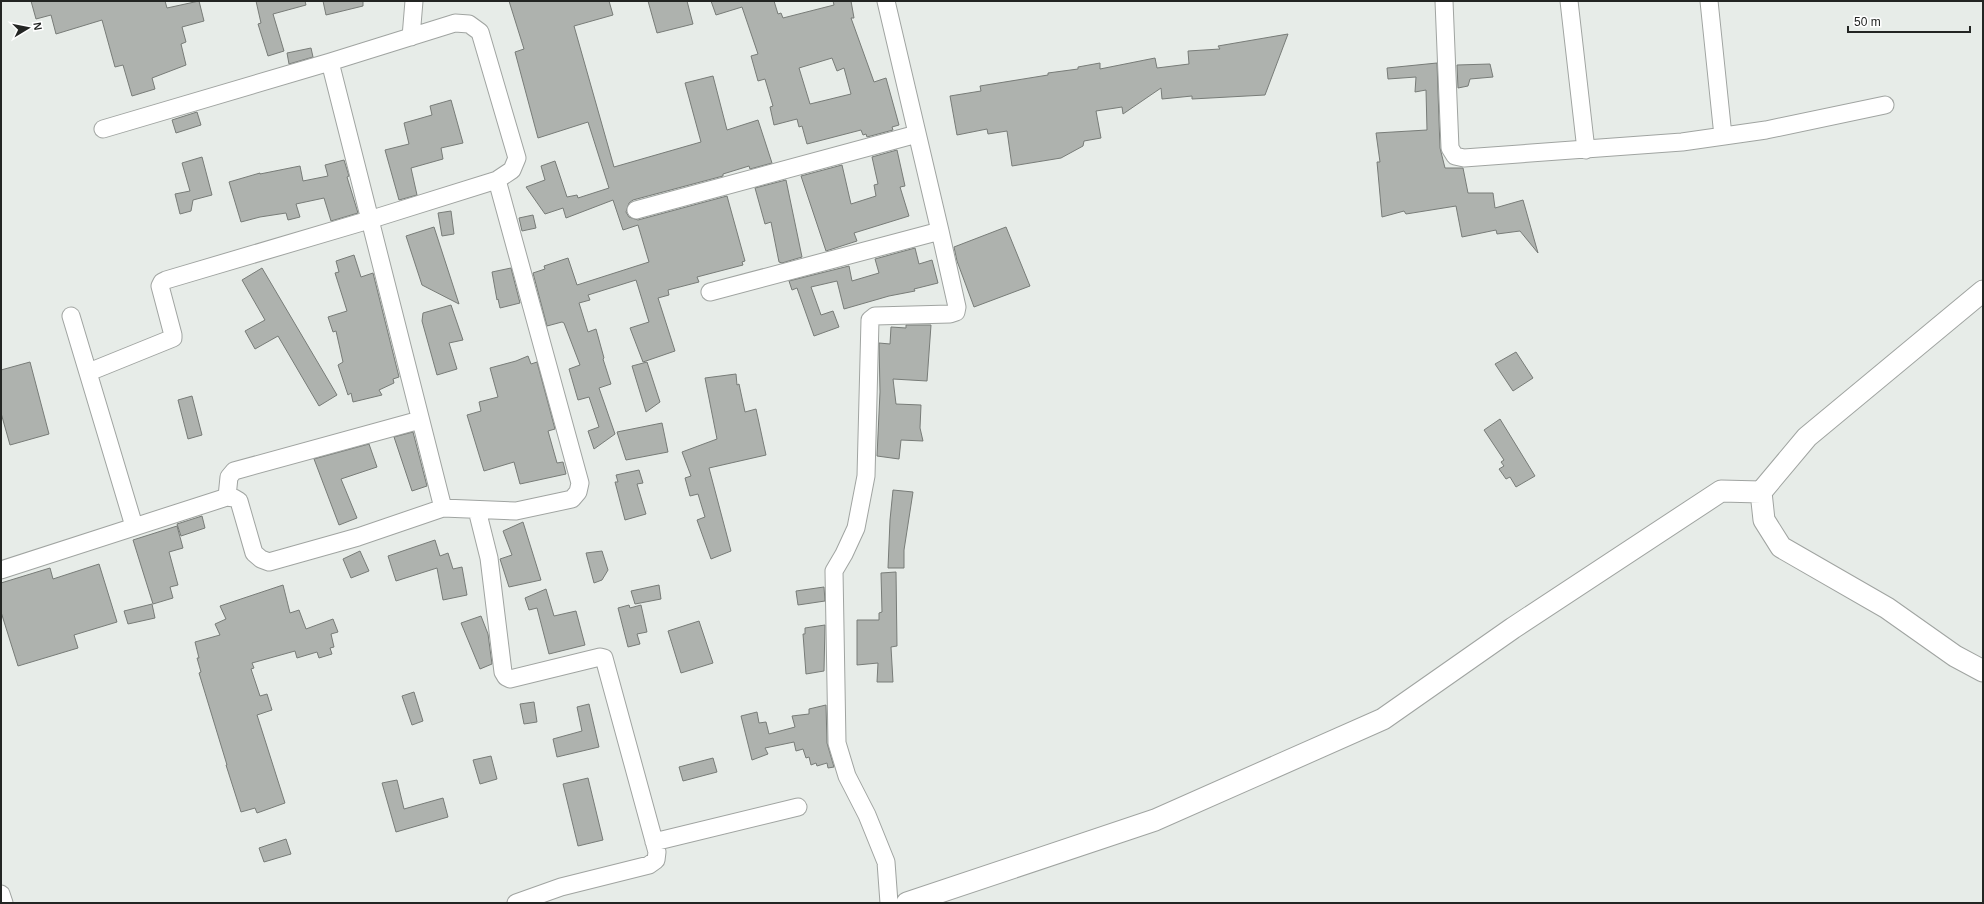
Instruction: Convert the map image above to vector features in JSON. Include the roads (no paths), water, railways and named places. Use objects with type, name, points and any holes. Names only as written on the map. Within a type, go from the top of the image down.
[{"type":"street","points":[[411,37],[414,1]]},
{"type":"street","points":[[886,1],[940,231],[956,307],[956,312],[950,314],[876,316],[870,320],[866,476],[856,528],[834,571],[837,743],[847,776],[867,815],[886,862],[889,903]]},
{"type":"street","points":[[1444,1],[1450,148],[1455,156],[1464,158],[1682,142],[1766,130],[1885,105]]},
{"type":"street","points":[[1569,1],[1586,150]]},
{"type":"street","points":[[1709,1],[1723,136]]},
{"type":"street","points":[[89,372],[173,338],[160,286],[162,282],[166,280],[369,220],[497,180],[512,170],[517,158],[480,32],[469,24],[455,23],[330,62],[103,129]]},
{"type":"street","points":[[330,62],[443,508]]},
{"type":"street","points":[[636,210],[917,134]]},
{"type":"street","points":[[1,570],[226,497],[234,498],[239,501],[254,553],[261,559],[269,562],[358,537],[443,508],[516,511],[572,499],[578,492],[580,483],[497,180]]},
{"type":"street","points":[[710,292],[940,231]]},
{"type":"street","points":[[1983,291],[1807,437],[1761,492],[1764,520],[1781,547],[1887,608],[1955,656],[1983,671]]},
{"type":"street","points":[[71,316],[134,526]]},
{"type":"street","points":[[226,497],[229,477],[234,471],[420,420]]},
{"type":"street","points":[[907,903],[1155,820],[1383,719],[1513,628],[1721,491],[1761,492]]},
{"type":"street","points":[[477,510],[489,558],[503,672],[506,677],[510,679],[600,657],[604,658],[657,852],[656,860],[649,865],[561,887],[516,903]]},
{"type":"street","points":[[654,842],[798,807]]},
{"type":"street","points":[[1,894],[4,903]]}]
